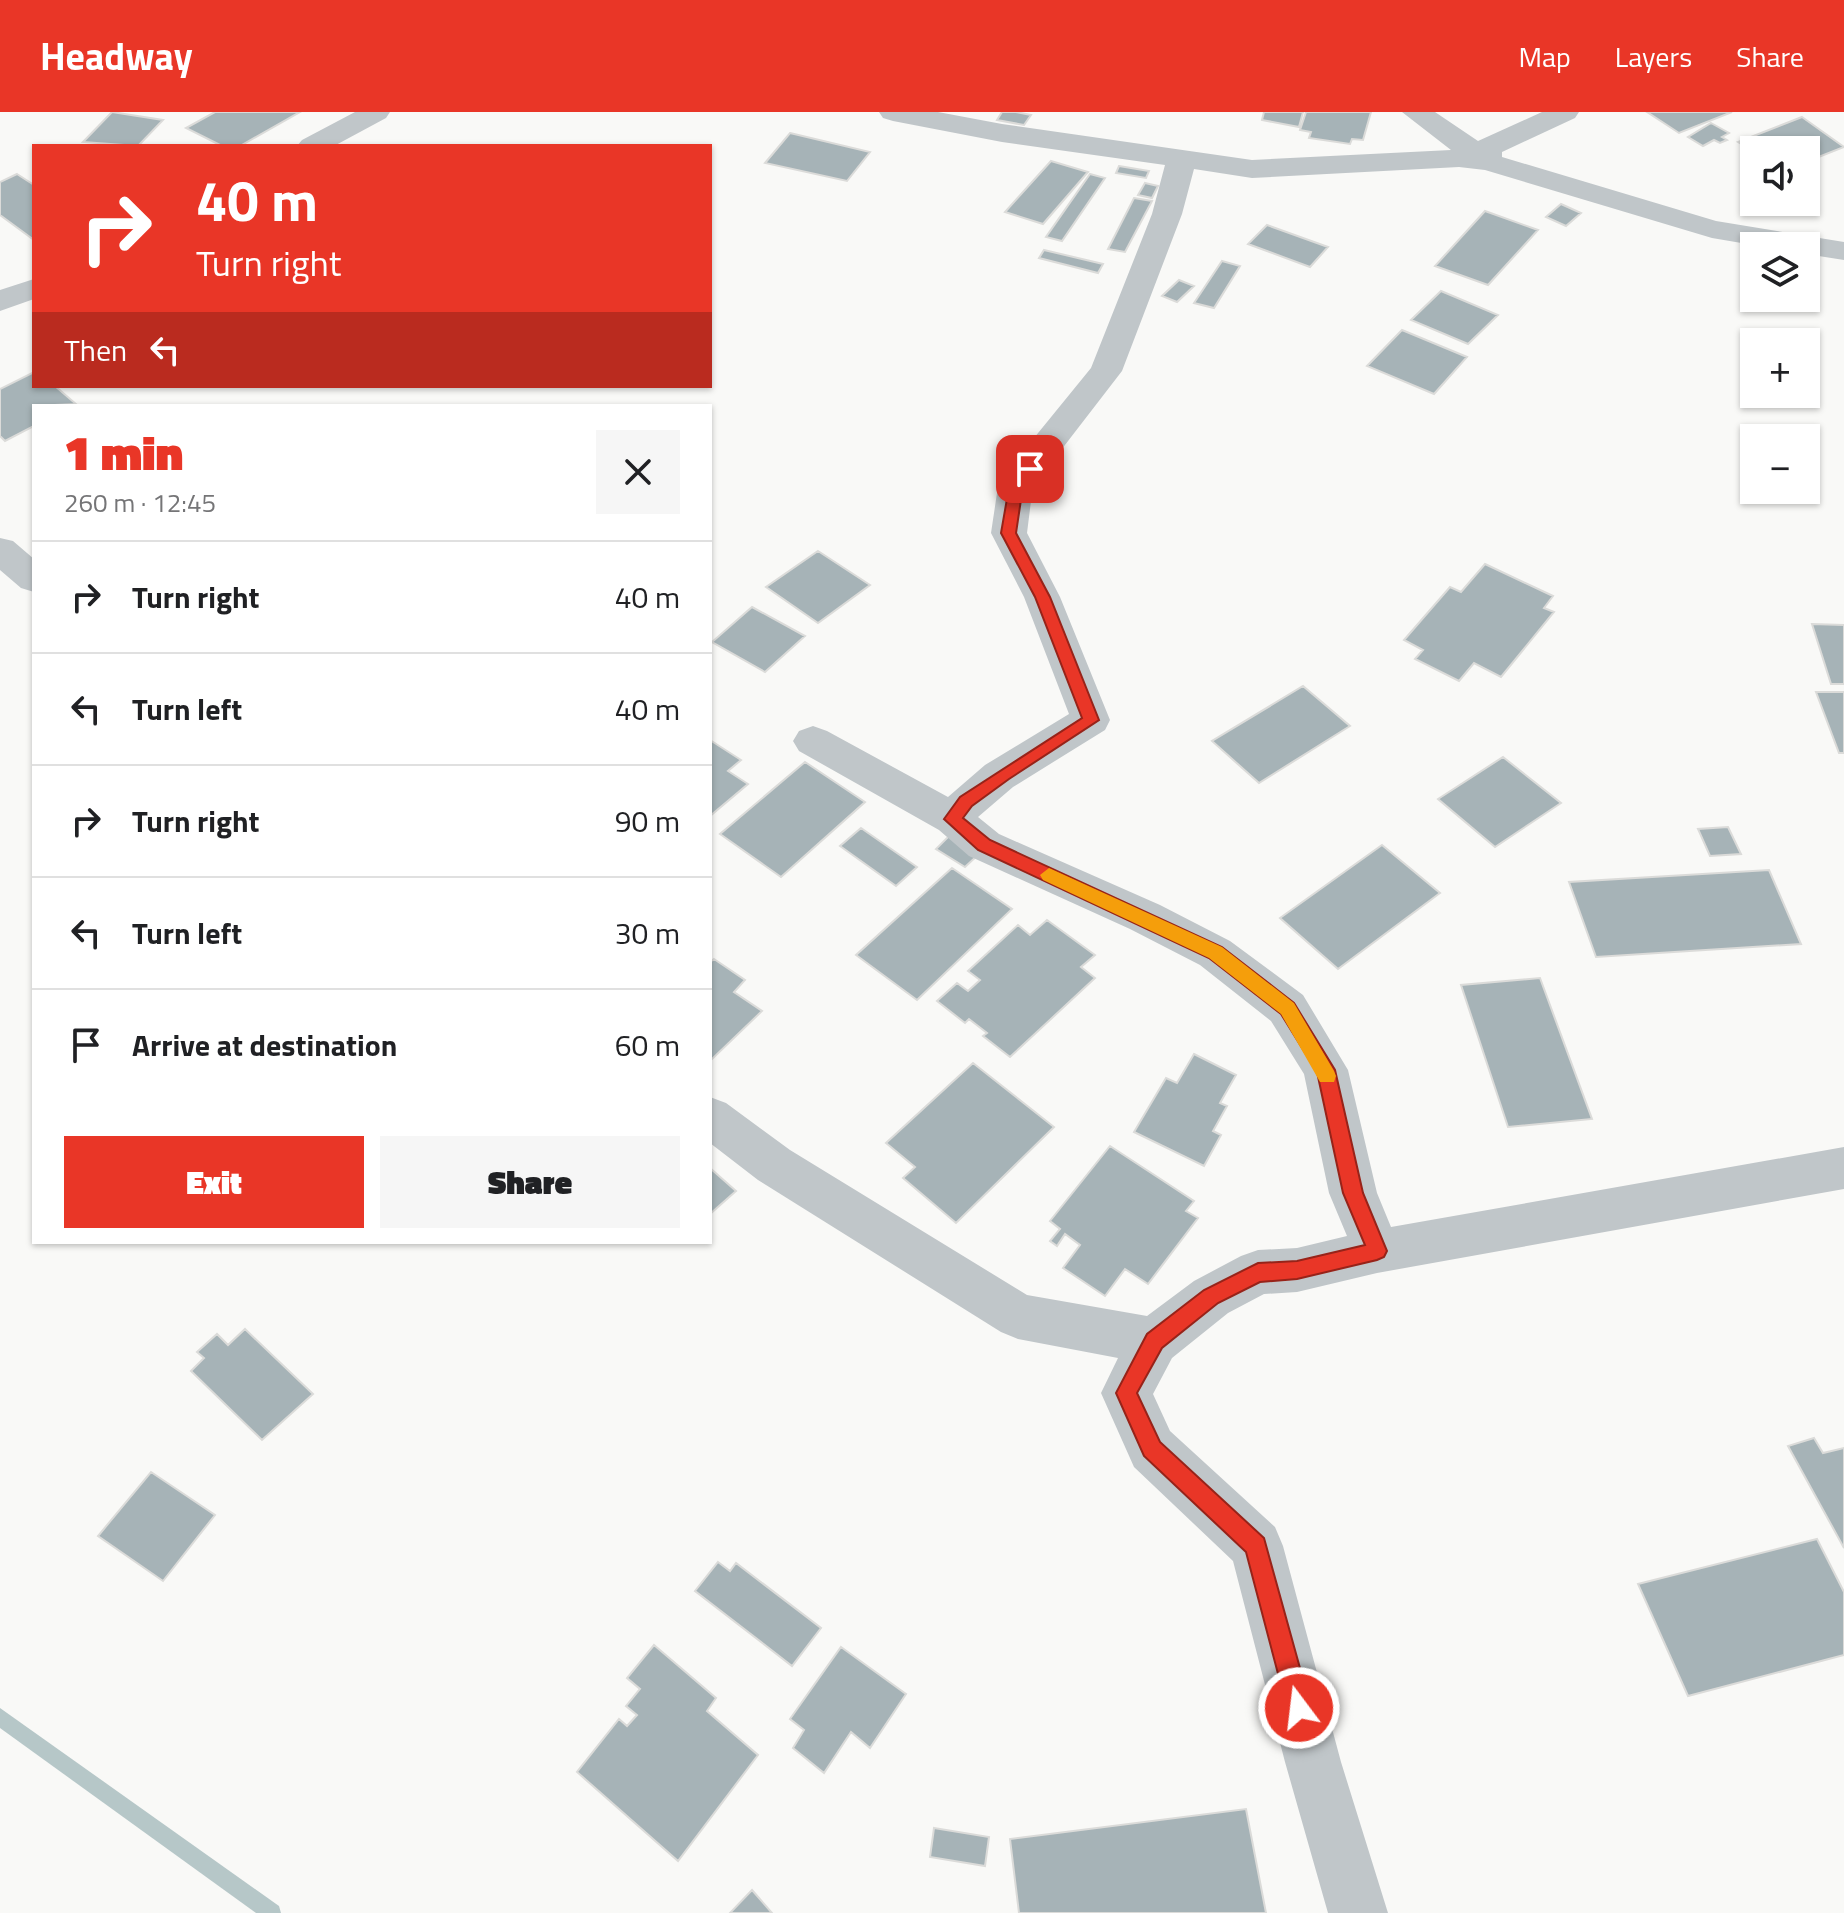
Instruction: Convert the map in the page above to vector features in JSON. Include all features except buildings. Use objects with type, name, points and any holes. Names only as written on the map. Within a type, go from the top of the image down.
[{"type":"street","points":[[316,144],[376,112]]},
{"type":"street","points":[[893,112],[1002,133],[1252,169],[1459,158],[1488,162],[1712,229],[1844,251]]},
{"type":"street","points":[[1416,112],[1488,162]]},
{"type":"street","points":[[1488,162],[1487,148],[1565,112]]},
{"type":"street","points":[[953,819],[966,801],[1091,720],[1042,597],[1009,533],[1015,493],[1046,446],[1106,371],[1167,214],[1181,161]]},
{"type":"street","points":[[0,301],[32,289]]},
{"type":"street","points":[[0,550],[32,577]]},
{"type":"street","points":[[813,741],[953,819],[984,845],[1215,953],[1287,1008],[1326,1070],[1353,1193],[1377,1251]]},
{"type":"street","points":[[712,1118],[774,1165],[1018,1316],[1154,1341]]},
{"type":"street","points":[[1358,1913],[1313,1762],[1256,1546],[1152,1449],[1126,1393],[1154,1341],[1211,1297],[1258,1272],[1297,1270],[1377,1251],[1844,1168]]},
{"type":"waterway","points":[[0,1717],[272,1913]]},
{"type":"slow traffic","points":[[1049,875],[1145,917],[1215,953],[1287,1008],[1327,1076]]},
{"type":"route","points":[[1030,469],[1015,493],[1009,533],[1042,597],[1091,720],[966,801],[953,819],[984,845],[1145,917],[1215,953],[1287,1008],[1326,1070],[1353,1193],[1377,1251],[1297,1270],[1258,1272],[1211,1297],[1154,1341],[1126,1393],[1152,1449],[1256,1546],[1299,1708]]}]
